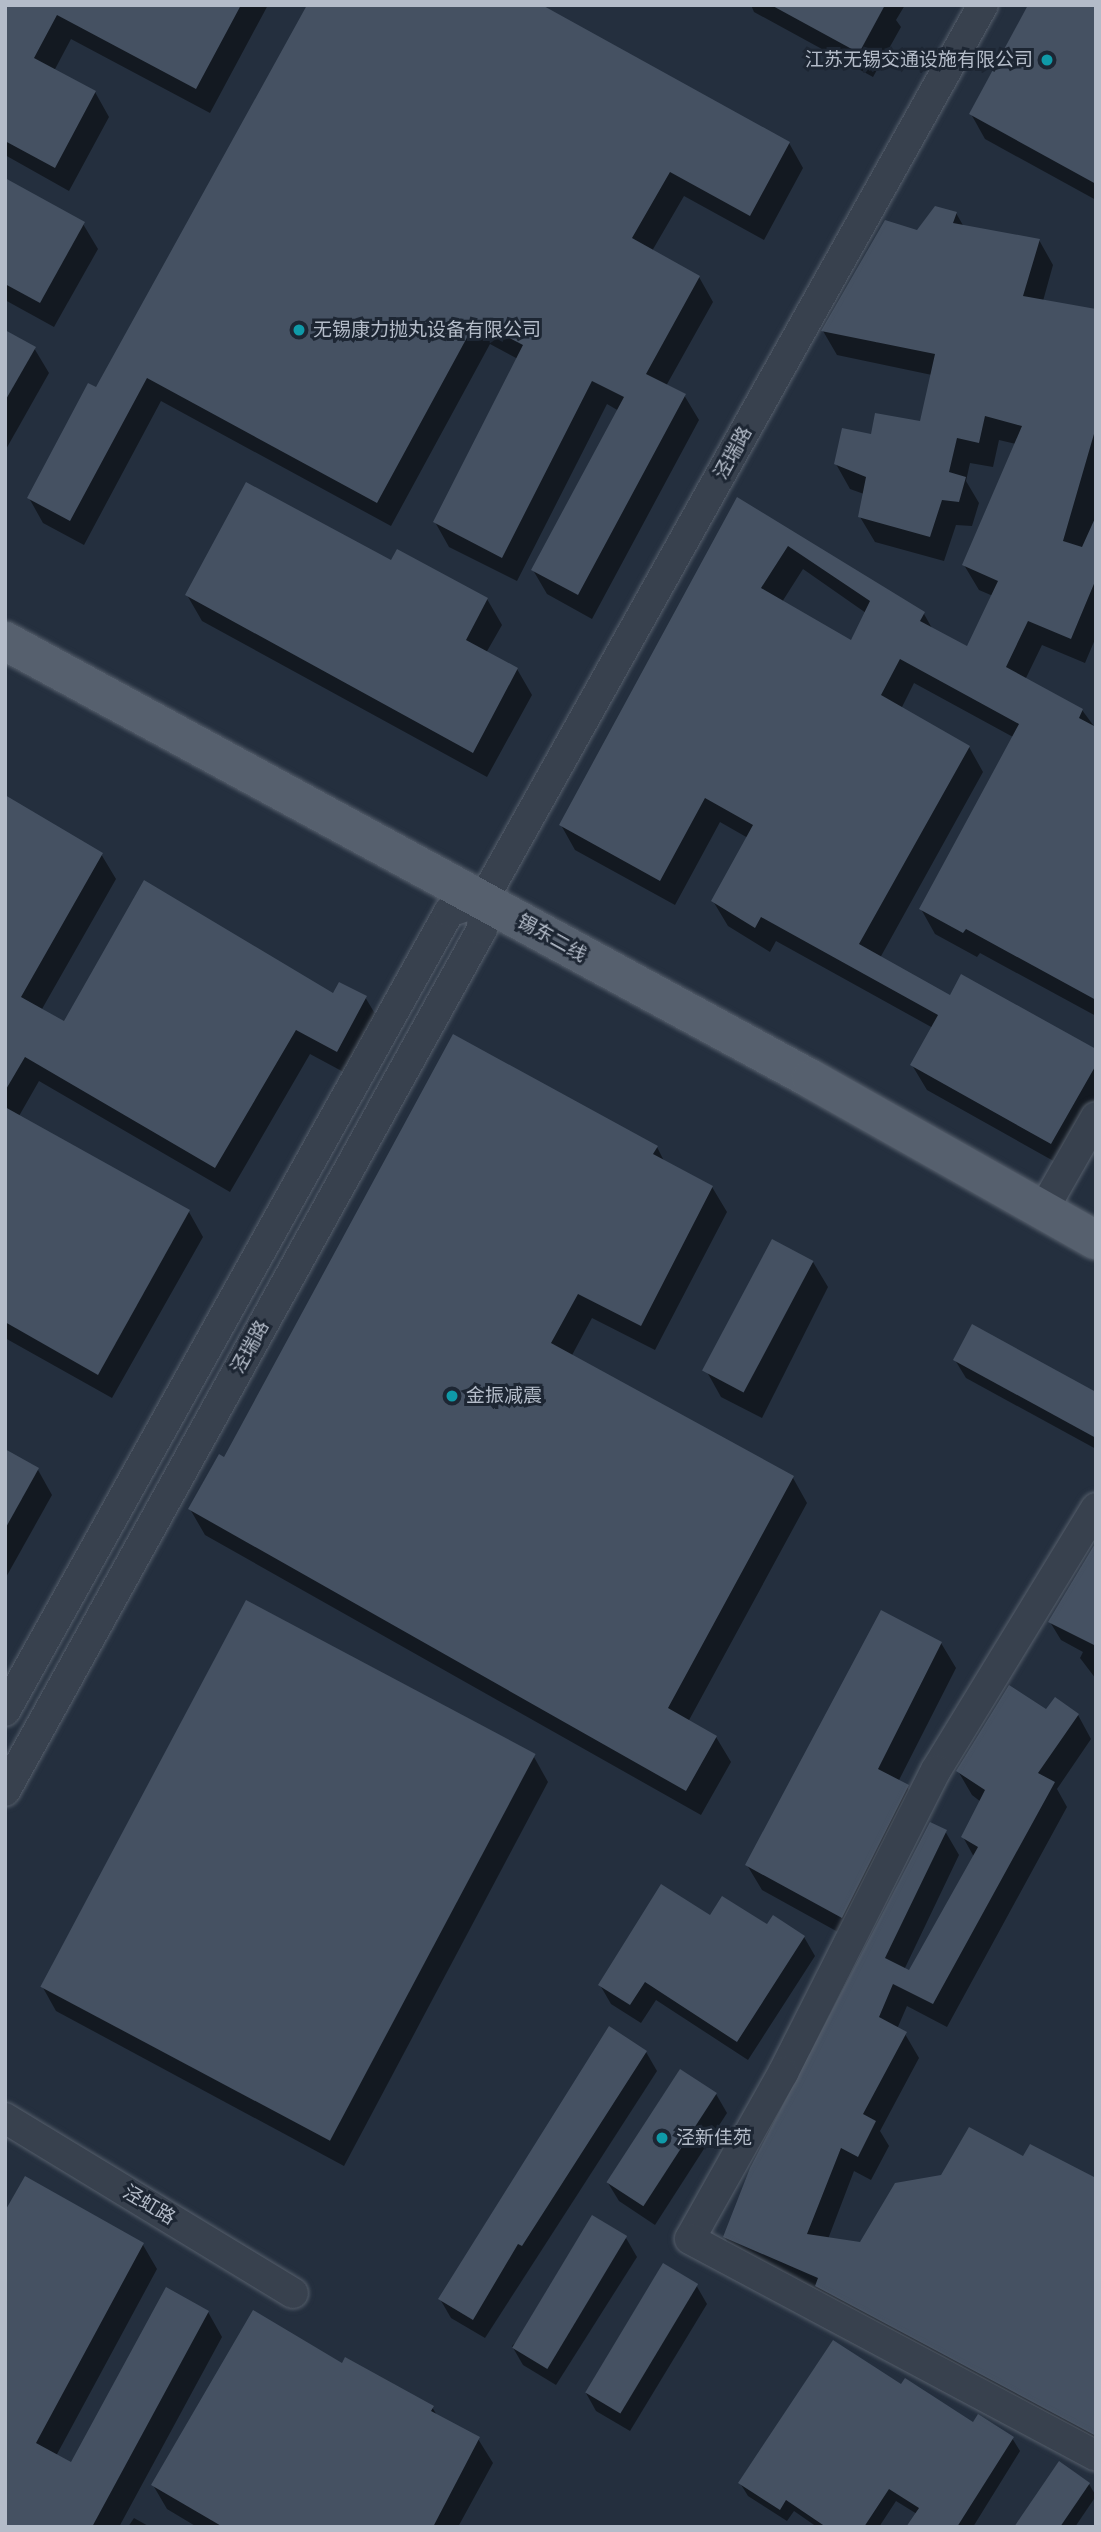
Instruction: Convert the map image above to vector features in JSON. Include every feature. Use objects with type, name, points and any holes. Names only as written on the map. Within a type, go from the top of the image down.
[{"type":"main road","name":"锡东二线","points":[[5,641],[483,900],[1096,1240]]},
{"type":"street","name":"泾瑞路","points":[[5,1791],[482,929],[483,900],[983,5]]},
{"type":"street","name":"泾瑞路","points":[[5,1711],[449,912],[483,900]]},
{"type":"street","points":[[1043,1210],[1096,1117]]},
{"type":"street","points":[[1096,1508],[936,1770],[783,2073],[690,2239],[1096,2456]]},
{"type":"street","name":"泾虹路","points":[[5,2118],[293,2293]]},
{"type":"building","points":[[5,5],[241,5],[196,89],[57,15],[34,58],[96,91],[55,168],[5,141]]},
{"type":"building","points":[[307,5],[542,5],[790,142],[750,216],[670,172],[632,238],[700,276],[646,374],[686,394],[578,595],[531,570],[624,397],[592,381],[502,558],[433,522],[523,345],[476,321],[377,503],[147,378],[70,521],[27,498],[88,383],[96,387]]},
{"type":"building","points":[[771,5],[885,5],[859,53]]},
{"type":"building","name":"江苏无锡交通设施有限公司","points":[[1028,5],[1096,5],[1096,184],[969,114]]},
{"type":"building","points":[[5,178],[85,222],[40,303],[5,284]]},
{"type":"building","points":[[935,206],[957,212],[953,223],[1040,239],[1023,296],[1096,309],[1096,427],[1063,541],[1082,547],[1096,516],[1096,579],[1071,639],[1028,621],[1006,667],[1083,709],[1079,718],[1096,727],[1096,1000],[966,929],[963,933],[919,909],[1019,724],[900,659],[881,695],[970,746],[859,944],[950,995],[961,974],[1096,1049],[1096,1065],[1051,1144],[910,1065],[938,1015],[761,917],[755,928],[711,901],[753,825],[705,798],[660,881],[559,825],[737,497],[925,612],[920,621],[967,646],[998,581],[962,565],[1022,426],[985,416],[979,443],[957,438],[949,472],[966,477],[959,502],[942,500],[930,537],[858,517],[866,477],[834,464],[842,428],[871,434],[875,413],[920,421],[935,354],[821,331],[885,220],[917,230]],"holes":[[[788,546],[870,601],[851,640],[761,588]]]},
{"type":"building","points":[[5,330],[36,347],[5,401]]},
{"type":"building","points":[[246,482],[391,560],[397,549],[488,598],[466,640],[518,668],[473,753],[185,595]]},
{"type":"building","points":[[5,795],[103,853],[21,997],[64,1021],[144,880],[333,993],[339,982],[367,996],[337,1052],[296,1030],[215,1168],[25,1057],[5,1091]]},
{"type":"building","name":"金振减震","points":[[453,1034],[658,1146],[653,1154],[713,1186],[641,1326],[578,1294],[551,1343],[794,1476],[668,1708],[717,1736],[686,1791],[188,1509],[219,1454],[224,1457]]},
{"type":"building","points":[[5,1107],[190,1210],[98,1375],[5,1322]]},
{"type":"building","points":[[772,1239],[813,1261],[744,1393],[702,1371]]},
{"type":"building","points":[[972,1324],[1096,1392],[1096,1438],[953,1360]]},
{"type":"building","points":[[5,1449],[39,1468],[5,1529]]},
{"type":"building","points":[[1096,1542],[1096,1646],[1048,1622]]},
{"type":"building","points":[[246,1600],[536,1754],[330,2141],[40,1987]]},
{"type":"building","points":[[881,1610],[942,1642],[878,1769],[909,1785],[842,1918],[745,1865]]},
{"type":"building","points":[[1009,1685],[1046,1709],[1055,1697],[1079,1714],[1038,1773],[1055,1782],[933,2004],[893,1984],[879,2017],[907,2032],[863,2114],[876,2121],[858,2157],[841,2148],[807,2234],[860,2242],[895,2183],[941,2175],[969,2127],[1023,2156],[1030,2144],[1096,2178],[1096,2436],[815,2286],[818,2278],[723,2237],[750,2168],[930,1822],[947,1830],[885,1958],[909,1970],[978,1847],[961,1837],[985,1790],[956,1771]]},
{"type":"building","points":[[661,1884],[710,1915],[722,1896],[767,1924],[773,1915],[805,1936],[737,2042],[645,1982],[630,2005],[598,1985]]},
{"type":"building","points":[[609,2026],[647,2051],[522,2246],[518,2244],[473,2320],[438,2299]]},
{"type":"building","name":"泾新佳苑","points":[[680,2069],[717,2093],[643,2206],[606,2182]]},
{"type":"building","points":[[25,2176],[144,2243],[36,2443],[71,2462],[166,2287],[209,2311],[92,2527],[5,2527],[5,2211]]},
{"type":"building","points":[[592,2215],[627,2236],[547,2369],[512,2348]]},
{"type":"building","points":[[663,2263],[698,2284],[620,2414],[585,2392]]},
{"type":"building","points":[[253,2310],[342,2363],[345,2357],[434,2406],[431,2411],[480,2437],[433,2527],[223,2527],[151,2485]]},
{"type":"building","points":[[833,2340],[901,2384],[905,2378],[973,2422],[978,2414],[1014,2437],[957,2527],[906,2527],[919,2508],[889,2489],[864,2527],[826,2527],[786,2500],[780,2510],[738,2483]]},
{"type":"building","points":[[1059,2461],[1090,2483],[1060,2527],[1014,2527]]},
{"type":"place","name":"江苏无锡交通设施有限公司","points":[[1047,60]]},
{"type":"place","name":"无锡康力抛丸设备有限公司","points":[[299,330]]},
{"type":"place","name":"金振减震","points":[[452,1396]]},
{"type":"place","name":"泾新佳苑","points":[[662,2138]]}]
